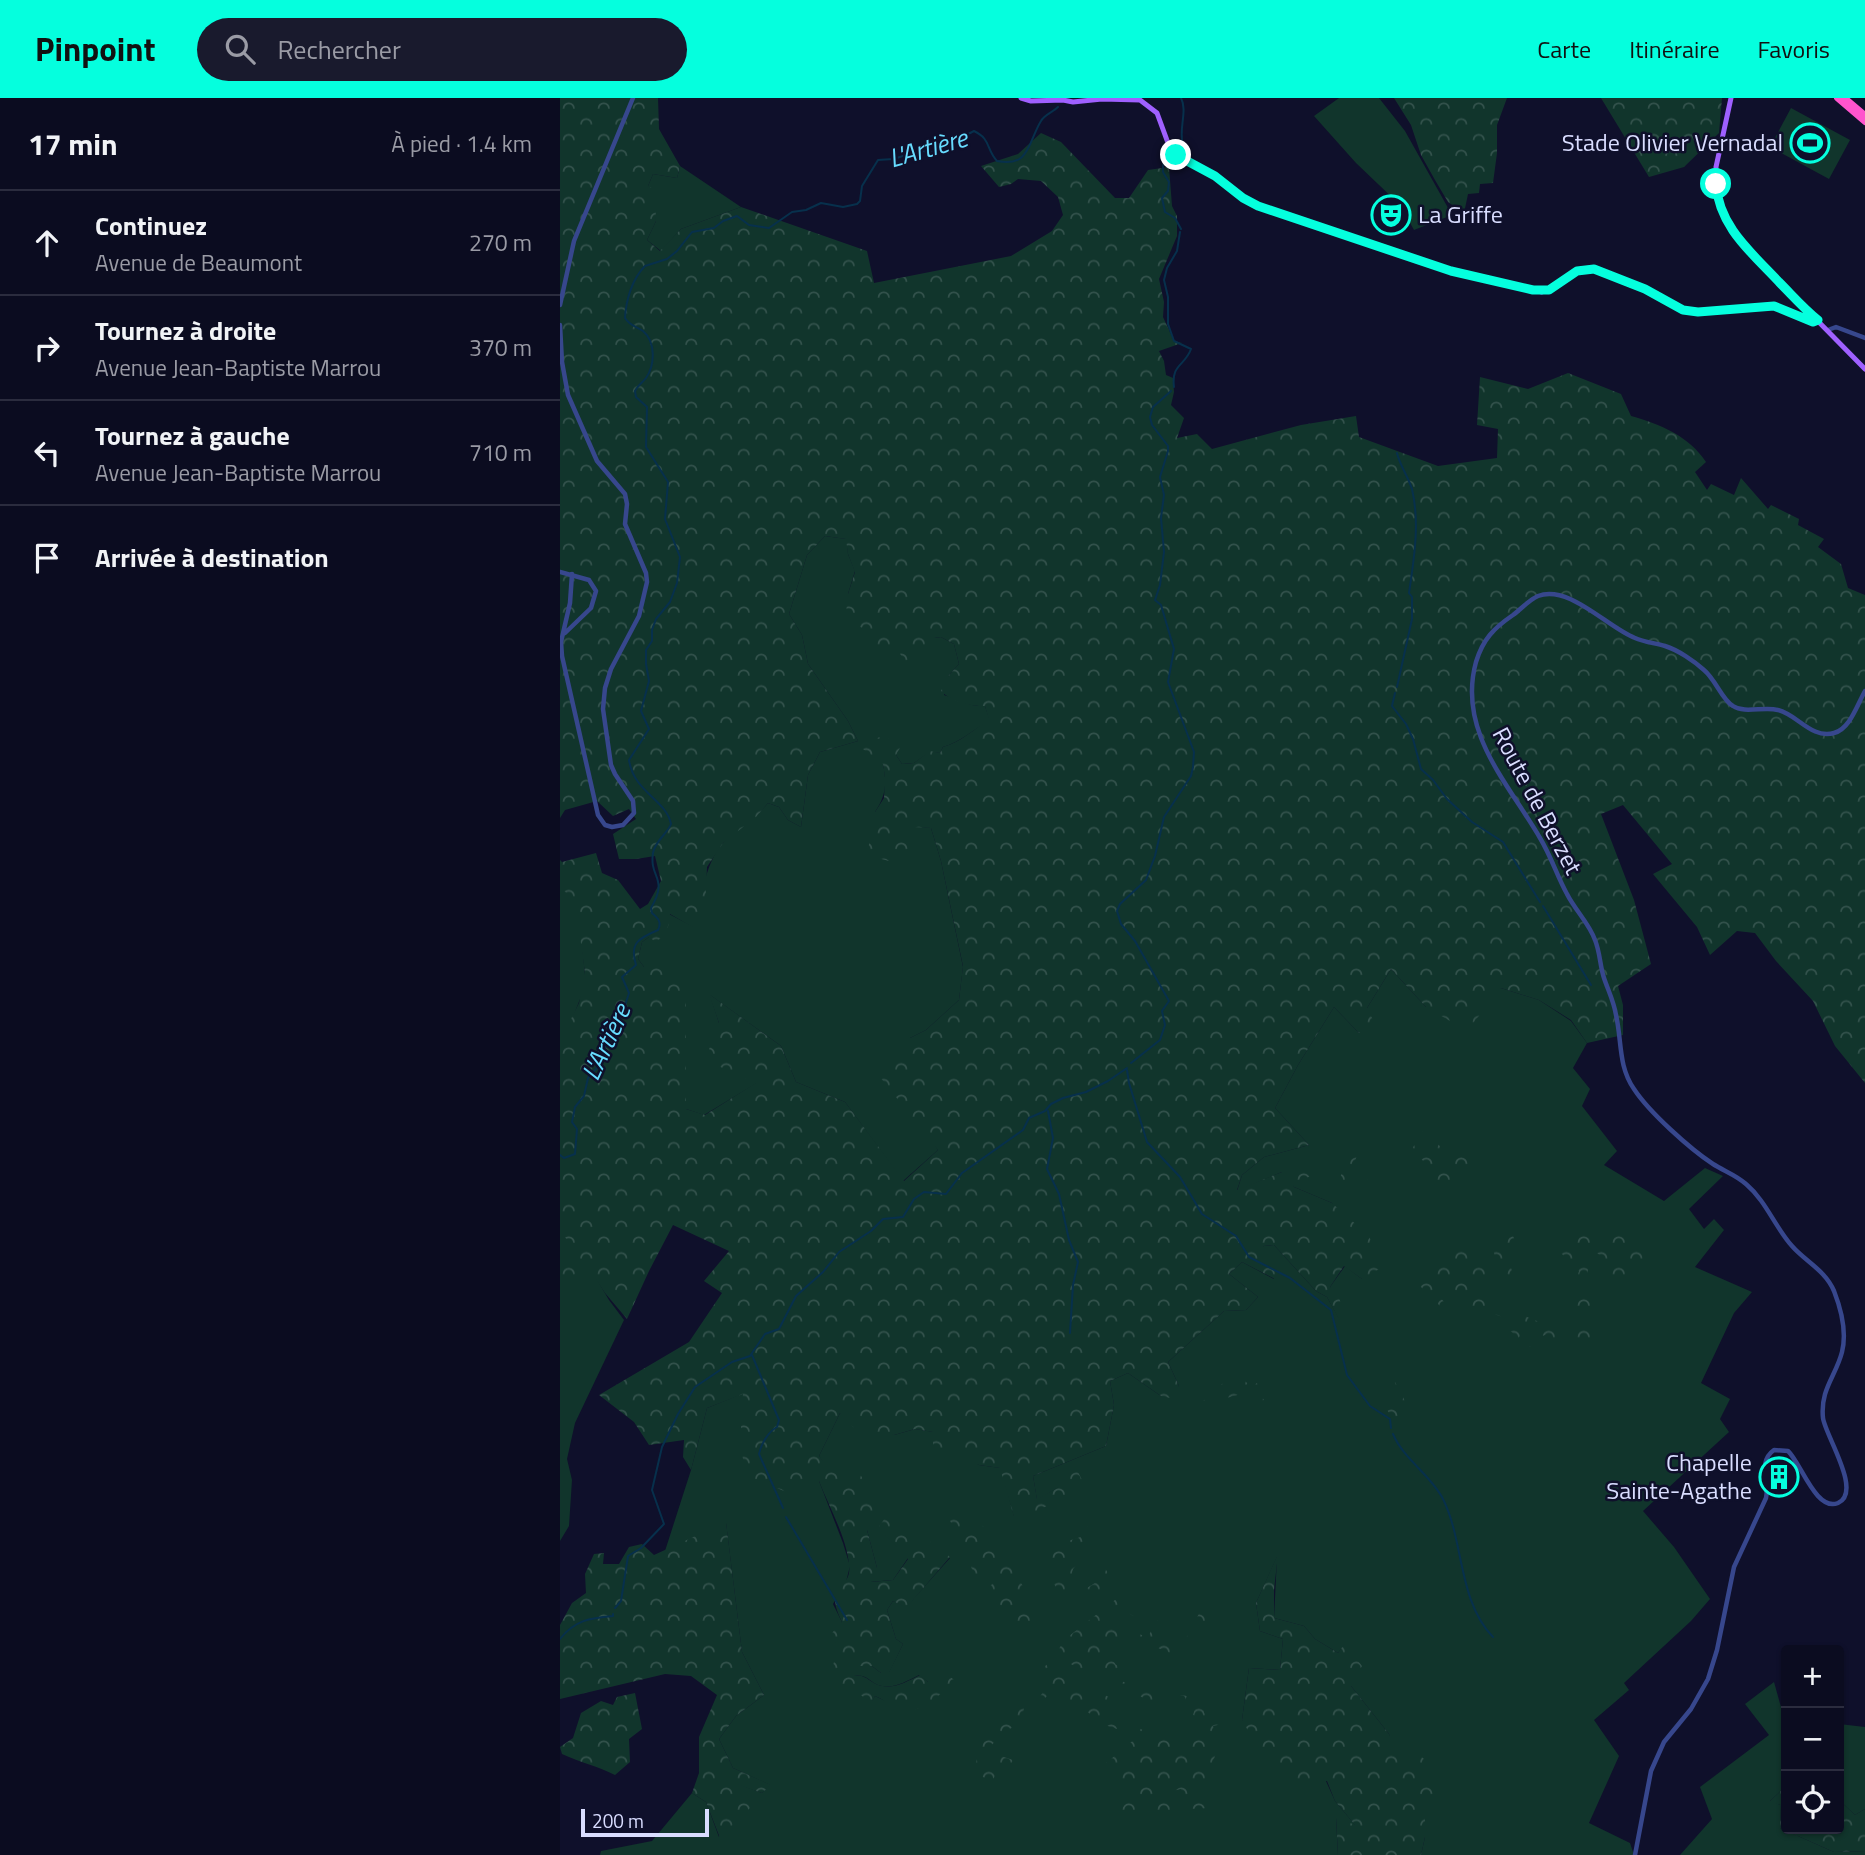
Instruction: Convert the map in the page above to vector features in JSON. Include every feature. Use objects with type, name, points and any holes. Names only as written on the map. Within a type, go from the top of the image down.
[{"type":"highway","points":[[1837,98],[1864,117]]},
{"type":"highway","points":[[1848,98],[1864,117]]},
{"type":"main road","points":[[1021,98],[1031,101],[1065,99],[1073,102],[1102,98],[1135,99],[1148,105],[1159,118],[1172,151],[1180,159],[1215,176],[1243,198],[1258,206],[1451,271],[1542,292],[1556,287],[1577,271],[1594,269],[1645,289],[1683,310],[1698,312],[1774,306],[1813,322],[1818,320]]},
{"type":"main road","points":[[1731,98],[1716,167],[1717,199],[1722,212],[1735,236],[1865,369]]},
{"type":"street","points":[[560,305],[574,241],[633,98]]},
{"type":"street","points":[[560,325],[562,362],[568,395],[583,424],[594,456],[625,494],[625,524],[646,573],[647,582],[639,616],[611,669],[605,688],[603,709],[611,765],[634,805],[632,817],[623,825],[608,826],[598,815],[568,688],[561,649],[570,603],[572,574]]},
{"type":"street","points":[[1828,330],[1836,327],[1865,338]]},
{"type":"street","points":[[560,572],[592,582],[596,596],[591,608],[562,636]]},
{"type":"street","name":"Route de Berzet","points":[[1635,1854],[1651,1772],[1664,1742],[1691,1709],[1708,1679],[1719,1644],[1734,1567],[1766,1498],[1768,1483],[1764,1462],[1770,1453],[1779,1450],[1792,1454],[1814,1493],[1829,1504],[1840,1502],[1847,1490],[1846,1479],[1835,1447],[1824,1427],[1822,1414],[1824,1392],[1843,1347],[1842,1323],[1838,1300],[1828,1279],[1793,1247],[1750,1187],[1709,1161],[1663,1121],[1633,1089],[1621,1059],[1617,1016],[1603,975],[1596,942],[1566,893],[1542,841],[1485,752],[1471,689],[1479,654],[1489,633],[1537,597],[1549,594],[1577,602],[1635,638],[1677,651],[1706,671],[1730,705],[1737,709],[1766,708],[1784,712],[1812,730],[1824,734],[1836,733],[1845,727],[1865,691]]},
{"type":"green space","points":[[560,98],[658,98],[659,129],[680,166],[677,178],[653,174],[648,186],[655,190],[656,221],[647,240],[660,251],[681,229],[741,207],[867,251],[874,283],[1011,256],[1052,231],[1063,215],[1058,197],[1041,181],[1018,179],[999,187],[981,166],[1018,154],[1041,133],[1061,142],[1115,198],[1129,198],[1148,170],[1169,167],[1172,206],[1177,216],[1177,236],[1159,279],[1164,302],[1163,317],[1174,341],[1182,343],[1159,351],[1166,375],[1173,378],[1171,405],[1184,418],[1177,438],[1197,434],[1212,449],[1301,425],[1356,416],[1359,437],[1438,466],[1497,458],[1498,429],[1477,425],[1480,377],[1528,389],[1568,373],[1621,394],[1631,416],[1663,427],[1691,445],[1706,462],[1695,472],[1707,490],[1711,484],[1734,495],[1741,478],[1768,509],[1771,505],[1799,519],[1798,525],[1824,539],[1818,547],[1841,564],[1848,588],[1865,595],[1865,1083],[1835,1046],[1813,1001],[1776,961],[1755,933],[1737,931],[1710,955],[1697,927],[1653,874],[1672,864],[1623,805],[1601,814],[1634,900],[1651,964],[1618,986],[1623,1005],[1623,1035],[1587,1043],[1571,1020],[1539,1000],[1501,988],[1467,1031],[1426,1007],[1391,969],[1367,1008],[1379,1032],[1359,1033],[1334,1007],[1275,1108],[1309,1145],[1264,1157],[1242,1175],[1237,1190],[1282,1172],[1304,1167],[1312,1176],[1292,1182],[1294,1187],[1332,1203],[1369,1236],[1381,1268],[1362,1279],[1344,1266],[1330,1287],[1339,1297],[1344,1316],[1340,1321],[1327,1297],[1316,1291],[1274,1245],[1263,1246],[1280,1266],[1275,1279],[1242,1262],[1229,1274],[1258,1297],[1246,1310],[1224,1311],[1168,1362],[1179,1386],[1170,1398],[1161,1396],[1128,1373],[1110,1381],[1114,1405],[1106,1446],[1033,1476],[1037,1499],[1059,1487],[1065,1468],[1076,1468],[1086,1488],[1036,1511],[1014,1517],[1000,1468],[979,1465],[933,1447],[933,1432],[915,1429],[894,1435],[877,1434],[853,1427],[840,1413],[819,1456],[830,1470],[856,1466],[876,1505],[867,1530],[877,1568],[877,1574],[871,1582],[893,1580],[908,1559],[878,1528],[890,1511],[950,1557],[906,1608],[893,1601],[887,1610],[896,1639],[903,1644],[889,1673],[881,1673],[872,1666],[853,1666],[853,1675],[862,1676],[886,1687],[898,1685],[920,1675],[928,1682],[944,1671],[954,1680],[928,1704],[912,1710],[903,1710],[875,1696],[872,1702],[830,1677],[834,1662],[826,1650],[836,1642],[832,1633],[842,1622],[836,1608],[836,1592],[849,1573],[844,1543],[819,1481],[789,1493],[747,1476],[740,1446],[743,1394],[707,1408],[691,1470],[683,1457],[684,1440],[649,1445],[634,1422],[599,1395],[689,1342],[722,1293],[704,1281],[729,1251],[673,1225],[627,1319],[588,1267],[560,1283],[560,1259],[571,1252],[570,1242],[560,1233],[560,1041],[579,1003],[585,973],[575,901],[560,887],[560,860],[562,862],[596,853],[602,873],[618,880],[640,909],[648,904],[661,881],[655,856],[619,859],[613,834],[636,819],[629,809],[613,816],[597,801],[565,810],[560,818]],"holes":[[[825,536],[846,539],[855,572],[848,594],[848,623],[869,630],[873,648],[896,647],[905,662],[928,653],[934,638],[941,637],[954,644],[959,664],[949,675],[941,691],[962,703],[985,706],[989,720],[962,739],[943,747],[940,753],[930,751],[914,763],[902,764],[896,755],[900,748],[896,741],[881,737],[872,739],[863,749],[883,764],[885,777],[884,798],[875,812],[867,855],[907,866],[912,827],[931,828],[941,861],[963,966],[959,1000],[926,1030],[910,1038],[880,1077],[938,1150],[904,1181],[845,1102],[796,1082],[781,1046],[709,994],[719,1023],[705,1060],[756,1083],[705,1115],[686,1109],[686,991],[667,969],[655,964],[644,967],[638,959],[642,942],[649,937],[656,942],[667,933],[670,914],[696,929],[705,914],[707,867],[723,843],[757,816],[768,803],[779,807],[788,820],[801,827],[808,775],[820,752],[858,741],[848,721],[808,664],[802,635],[789,614],[807,555]]]},
{"type":"green space","points":[[1339,98],[1379,98],[1405,131],[1452,215],[1414,230],[1400,205],[1356,163],[1314,116]]},
{"type":"green space","points":[[1394,98],[1507,98],[1497,125],[1493,183],[1480,184],[1479,193],[1468,194],[1464,213],[1448,202],[1421,155],[1411,125]]},
{"type":"green space","points":[[1601,98],[1722,98],[1719,133],[1684,167],[1649,177]]},
{"type":"green space","name":"Stade Olivier Vernadal","points":[[1791,108],[1850,140],[1829,179],[1770,147]]},
{"type":"green space","points":[[680,166],[741,207],[681,229],[661,251],[647,240],[656,221],[648,186],[653,174],[677,178]]},
{"type":"green space","points":[[825,536],[847,539],[848,554],[855,571],[848,594],[934,638],[941,637],[954,644],[959,664],[949,675],[944,695],[969,704],[985,706],[990,721],[943,747],[940,753],[930,752],[914,763],[902,764],[896,755],[883,764],[885,789],[875,812],[912,826],[931,828],[941,861],[963,967],[959,1000],[926,1030],[910,1038],[933,1142],[938,1150],[903,1181],[845,1102],[796,1082],[781,1046],[710,995],[719,1023],[757,1083],[704,1115],[686,1109],[644,967],[638,959],[642,942],[669,914],[696,928],[707,873],[716,853],[727,839],[768,803],[779,807],[788,820],[801,827],[808,775],[820,752],[858,741],[848,721],[808,664],[802,635],[789,614],[807,555]]},
{"type":"green space","points":[[560,886],[577,897],[586,984],[560,1050]]},
{"type":"green space","points":[[1391,969],[1426,1007],[1501,988],[1539,1000],[1571,1021],[1587,1043],[1573,1068],[1590,1089],[1582,1106],[1617,1151],[1604,1165],[1664,1201],[1705,1168],[1723,1176],[1689,1209],[1704,1229],[1714,1219],[1724,1230],[1695,1267],[1752,1292],[1734,1313],[1701,1383],[1730,1399],[1720,1419],[1729,1432],[1643,1511],[1674,1547],[1710,1599],[1691,1621],[1624,1683],[1629,1690],[1594,1720],[1619,1756],[1589,1823],[1630,1843],[1634,1855],[1421,1855],[1425,1837],[1425,1815],[1391,1744],[1389,1734],[1351,1686],[1345,1644],[1338,1653],[1315,1639],[1304,1626],[1274,1618],[1277,1557],[1256,1603],[1260,1631],[1283,1639],[1280,1670],[1249,1668],[1242,1720],[1317,1781],[1326,1781],[1335,1801],[1356,1826],[1336,1818],[1338,1855],[600,1855],[601,1851],[652,1841],[692,1793],[706,1802],[719,1837],[733,1782],[762,1793],[770,1785],[733,1768],[719,1739],[736,1716],[764,1695],[742,1652],[726,1523],[665,1551],[691,1470],[707,1408],[744,1393],[819,1481],[850,1566],[846,1582],[833,1604],[842,1622],[836,1642],[834,1678],[872,1701],[875,1696],[888,1702],[928,1682],[919,1675],[897,1685],[885,1687],[859,1675],[853,1675],[853,1666],[872,1666],[881,1673],[889,1672],[903,1644],[896,1639],[887,1610],[893,1601],[906,1607],[950,1558],[879,1528],[908,1558],[893,1580],[870,1582],[877,1568],[867,1530],[819,1456],[840,1413],[894,1435],[915,1429],[934,1432],[979,1465],[1001,1468],[1014,1516],[1059,1487],[1037,1500],[1033,1476],[1106,1446],[1114,1405],[1110,1381],[1128,1373],[1161,1396],[1179,1386],[1168,1362],[1224,1311],[1246,1310],[1258,1297],[1229,1274],[1242,1262],[1274,1279],[1263,1246],[1274,1245],[1316,1291],[1327,1297],[1340,1320],[1330,1287],[1345,1266],[1362,1279],[1332,1203],[1294,1187],[1282,1172],[1237,1191],[1242,1175],[1264,1157],[1309,1145],[1275,1108],[1334,1007],[1359,1033],[1367,1008]]},
{"type":"green space","points":[[1423,1131],[1451,1156],[1473,1158],[1457,1177],[1446,1182],[1433,1180],[1422,1189],[1414,1188],[1426,1164],[1412,1149]]},
{"type":"green space","points":[[1352,1142],[1359,1151],[1352,1168],[1377,1187],[1376,1192],[1351,1173],[1344,1187],[1340,1188],[1337,1184],[1342,1173],[1338,1169]]},
{"type":"green space","points":[[560,1217],[609,1300],[624,1320],[575,1423],[567,1459],[572,1480],[569,1526],[560,1541]]},
{"type":"green space","points":[[1613,1229],[1653,1255],[1628,1275],[1612,1275],[1600,1255],[1595,1252],[1589,1263],[1586,1282],[1595,1289],[1587,1330],[1592,1335],[1588,1357],[1577,1358],[1573,1346],[1545,1335],[1533,1340],[1530,1347],[1526,1344],[1526,1336],[1521,1334],[1516,1343],[1513,1333],[1504,1326],[1503,1317],[1472,1307],[1467,1311],[1457,1305],[1433,1279],[1430,1283],[1455,1317],[1451,1317],[1420,1286],[1421,1276],[1434,1270],[1435,1263],[1457,1247],[1487,1268],[1495,1257],[1492,1244],[1511,1231],[1518,1248],[1509,1259],[1514,1280],[1501,1269],[1495,1272],[1475,1296],[1574,1336],[1575,1287],[1579,1271],[1559,1251],[1573,1245],[1572,1235],[1590,1234],[1601,1243]]},
{"type":"green space","points":[[1235,1371],[1251,1387],[1257,1383],[1262,1387],[1259,1393],[1264,1400],[1260,1403],[1241,1394],[1205,1404],[1201,1409],[1196,1405],[1208,1398]]},
{"type":"green space","points":[[1395,1382],[1406,1403],[1407,1413],[1395,1421],[1385,1405],[1384,1387]]},
{"type":"green space","points":[[931,1486],[989,1531],[1003,1554],[1021,1567],[1021,1583],[1032,1600],[1035,1631],[1016,1648],[1013,1643],[1016,1634],[1006,1619],[980,1597],[994,1582],[987,1573],[975,1577],[961,1541]]},
{"type":"green space","points":[[726,1522],[742,1652],[764,1695],[736,1716],[719,1739],[733,1768],[771,1785],[762,1793],[733,1783],[733,1787],[754,1804],[720,1838],[706,1802],[692,1793],[699,1773],[699,1737],[717,1695],[691,1676],[665,1674],[560,1699],[560,1625],[572,1603],[586,1593],[585,1574],[594,1554],[604,1553],[603,1564],[619,1564],[629,1547],[642,1544],[654,1555]]},
{"type":"green space","points":[[1079,1523],[1092,1532],[1090,1539],[1082,1544],[1082,1559],[1073,1569],[1071,1578],[1076,1583],[1071,1590],[1060,1595],[1051,1575],[1050,1561],[1055,1548],[1083,1536]]},
{"type":"green space","points":[[1278,1554],[1274,1618],[1304,1626],[1315,1639],[1338,1653],[1345,1643],[1362,1666],[1351,1686],[1389,1734],[1398,1757],[1415,1750],[1436,1771],[1435,1777],[1449,1788],[1425,1815],[1425,1837],[1421,1855],[1338,1855],[1336,1817],[1355,1825],[1335,1801],[1327,1781],[1298,1782],[1280,1772],[1256,1745],[1242,1720],[1249,1668],[1280,1670],[1283,1639],[1260,1631],[1256,1603]]},
{"type":"green space","points":[[1104,1566],[1113,1583],[1119,1579],[1122,1586],[1101,1599],[1092,1599],[1087,1588],[1101,1579],[1100,1567]]},
{"type":"green space","points":[[1120,1596],[1164,1625],[1157,1640],[1181,1648],[1204,1604],[1211,1609],[1186,1660],[1130,1636],[1131,1630],[1148,1638],[1153,1626],[1118,1608],[1112,1613],[1119,1620],[1126,1641],[1113,1660],[1116,1665],[1125,1663],[1128,1671],[1116,1676],[1120,1681],[1151,1689],[1176,1703],[1181,1695],[1187,1696],[1178,1714],[1062,1660],[1052,1662],[1063,1676],[1109,1697],[1105,1714],[1150,1733],[1185,1738],[1203,1731],[1204,1724],[1193,1715],[1200,1692],[1208,1696],[1204,1713],[1211,1716],[1227,1714],[1227,1723],[1213,1726],[1220,1744],[1205,1781],[1210,1808],[1189,1809],[1181,1789],[1164,1793],[1169,1806],[1177,1808],[1174,1814],[1117,1814],[1129,1800],[1123,1785],[1105,1770],[1105,1764],[1136,1738],[1135,1735],[1102,1724],[1089,1713],[1048,1695],[1043,1700],[1039,1698],[1051,1680],[1041,1669],[1052,1661],[1064,1640]]},
{"type":"green space","points":[[1774,1682],[1781,1707],[1781,1791],[1770,1801],[1781,1805],[1781,1834],[1794,1834],[1834,1852],[1865,1851],[1865,1855],[1680,1855],[1712,1819],[1700,1787],[1769,1735],[1745,1704]]},
{"type":"green space","points":[[1017,1691],[1028,1691],[1022,1717],[986,1751],[1013,1760],[1011,1765],[1000,1765],[993,1780],[979,1776],[975,1768],[981,1741],[1008,1720],[1010,1715],[997,1704],[1005,1699],[1014,1706]]},
{"type":"green space","points":[[635,1693],[642,1729],[629,1739],[630,1762],[615,1775],[562,1754],[560,1747],[573,1738],[581,1713],[601,1701],[613,1705],[617,1697]]},
{"type":"green space","points":[[1844,1725],[1865,1727],[1865,1809],[1855,1815],[1844,1805]]},
{"type":"green space","points":[[1781,1791],[1781,1805],[1769,1802]]},
{"type":"green space","points":[[1844,1805],[1855,1815],[1865,1809],[1865,1851],[1834,1852],[1794,1834],[1844,1834]]},
{"type":"waterway","points":[[1178,152],[1183,145],[1184,109],[1181,98]]},
{"type":"waterway","name":"L'Artière","points":[[560,1155],[564,1158],[575,1154],[577,1129],[572,1122],[575,1107],[584,1096],[588,1078],[602,1062],[602,1052],[622,1015],[629,993],[622,977],[636,965],[635,946],[641,939],[658,930],[660,925],[651,908],[658,890],[653,853],[671,824],[663,808],[637,780],[629,760],[649,729],[641,711],[649,681],[646,650],[652,641],[656,619],[670,602],[677,583],[680,557],[665,519],[668,482],[646,447],[647,407],[636,397],[635,391],[649,373],[653,354],[647,336],[625,318],[633,283],[645,266],[667,259],[692,232],[714,228],[737,216],[749,225],[769,228],[792,212],[806,210],[821,203],[843,207],[857,204],[862,186],[878,160],[893,159],[920,151],[934,152],[974,131],[983,137],[997,161],[1016,161],[1026,152],[1042,119],[1058,107]]},
{"type":"waterway","points":[[1175,156],[1163,165],[1163,172],[1169,182],[1168,191],[1162,198],[1165,212],[1175,218],[1181,229]]},
{"type":"waterway","points":[[1174,387],[1176,369],[1191,349],[1174,341],[1168,324],[1168,297],[1164,280],[1167,268],[1177,251],[1180,232]]},
{"type":"waterway","points":[[1131,1063],[1160,1040],[1165,1025],[1162,1011],[1169,1001],[1135,941],[1121,924],[1117,911],[1120,904],[1146,880],[1164,817],[1191,776],[1194,752],[1168,682],[1174,649],[1161,605],[1155,600],[1160,585],[1164,552],[1161,518],[1164,495],[1160,477],[1168,446],[1152,425],[1150,417],[1153,407],[1171,391]]},
{"type":"waterway","points":[[1397,453],[1412,489],[1416,528],[1409,593],[1412,597],[1412,619],[1397,687]]},
{"type":"waterway","points":[[1395,693],[1392,706],[1406,724],[1413,739],[1421,769],[1472,822],[1503,842],[1540,902]]},
{"type":"waterway","points":[[1543,906],[1591,985]]},
{"type":"waterway","points":[[615,1608],[621,1601],[628,1556],[641,1548],[664,1524],[652,1490],[662,1447],[695,1387],[732,1362],[750,1356],[765,1334],[779,1329],[796,1296],[823,1272],[839,1252],[871,1231],[883,1219],[903,1217],[914,1199],[924,1192],[946,1194],[962,1173],[1023,1130],[1029,1118],[1063,1098],[1086,1092],[1108,1081],[1127,1068]]},
{"type":"waterway","points":[[1127,1070],[1147,1142],[1180,1177],[1202,1214],[1236,1236],[1249,1257],[1290,1278],[1331,1310],[1347,1375],[1370,1406],[1390,1419],[1391,1428]]},
{"type":"waterway","points":[[1048,1111],[1053,1138],[1047,1169],[1059,1194],[1069,1240],[1078,1262],[1073,1285],[1070,1333]]},
{"type":"waterway","points":[[752,1355],[779,1420],[777,1427],[765,1439],[759,1454],[783,1508]]},
{"type":"waterway","points":[[1393,1434],[1404,1452],[1432,1482],[1443,1499],[1455,1533],[1473,1606],[1493,1637]]},
{"type":"waterway","points":[[786,1517],[847,1620]]},
{"type":"waterway","points":[[560,1639],[577,1624],[613,1614]]},
{"type":"place","name":"Stade Olivier Vernadal","points":[[1810,143]]},
{"type":"place","name":"La Griffe","points":[[1391,215]]},
{"type":"place","name":"Chapelle Sainte-Agathe","points":[[1779,1477]]},
{"type":"route","points":[[1176,155],[1215,176],[1250,203],[1451,271],[1542,292],[1556,287],[1577,271],[1584,268],[1594,269],[1645,289],[1678,309],[1698,312],[1764,305],[1782,307],[1813,322],[1818,320],[1735,236],[1717,199],[1716,184]]}]
